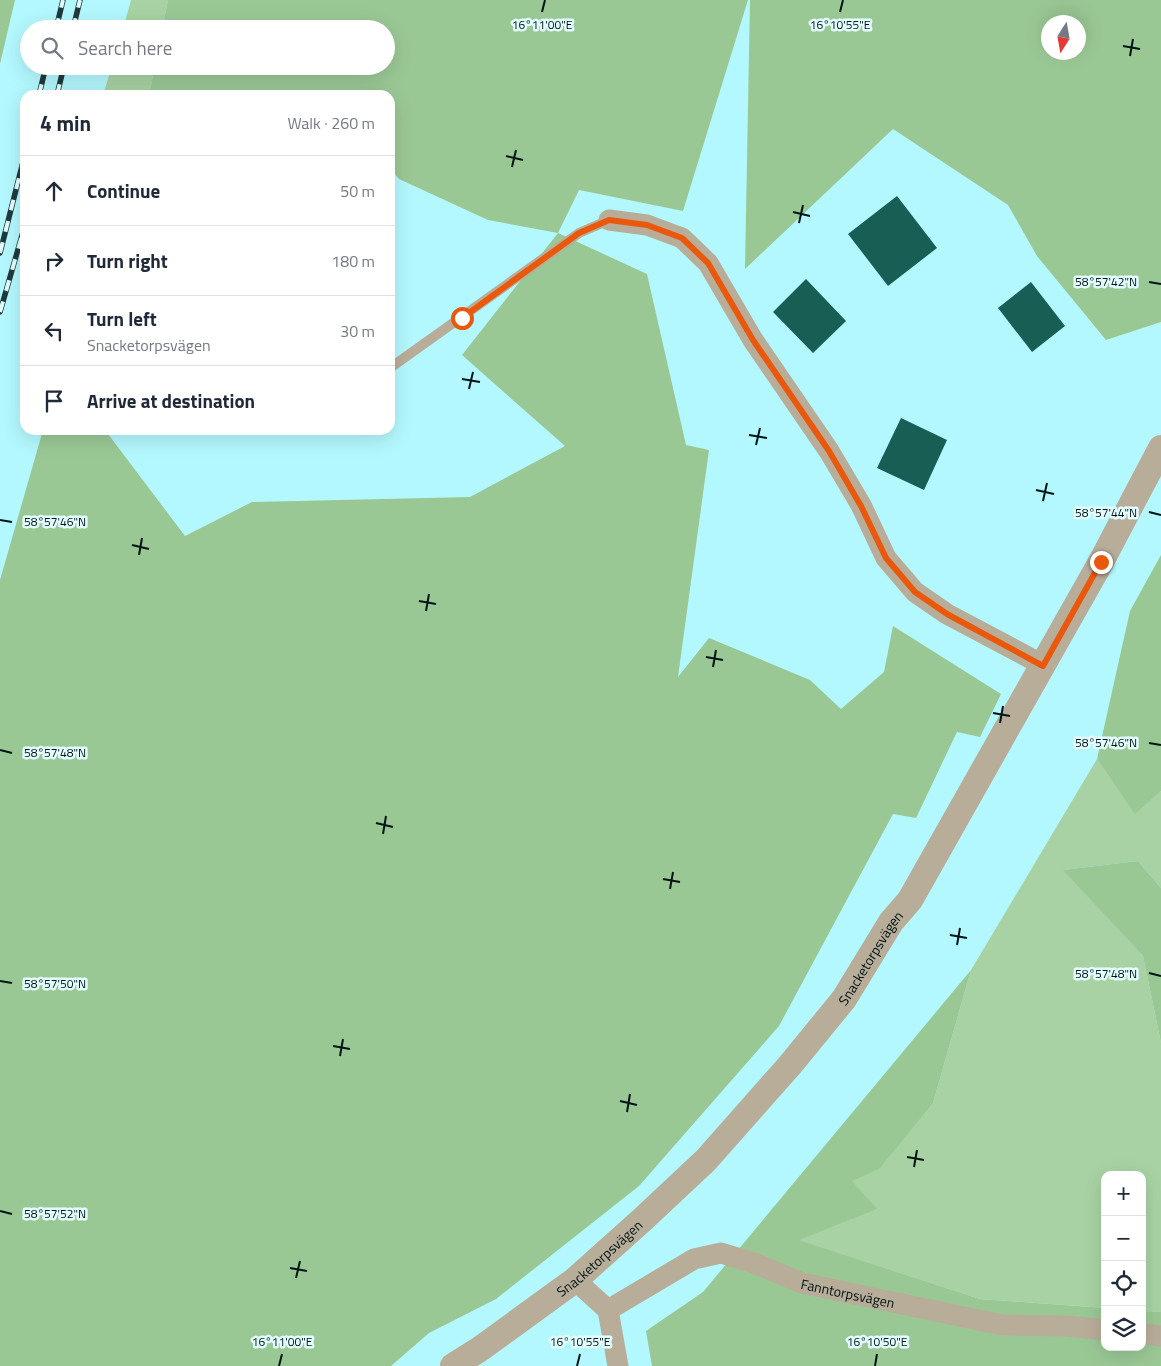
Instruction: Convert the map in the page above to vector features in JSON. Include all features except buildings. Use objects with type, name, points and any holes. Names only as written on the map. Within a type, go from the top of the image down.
[{"type":"street","points":[[609,220],[647,225],[682,238],[708,263],[753,340],[829,451],[861,506],[886,558],[915,592],[947,614],[1043,666]]},
{"type":"street","name":"Snacketorpsvägen","points":[[453,1366],[480,1349],[575,1280],[706,1160],[790,1065],[844,999],[891,922],[910,900],[1101,562],[1161,448]]},
{"type":"street","name":"Fanntorpsvägen","points":[[608,1310],[694,1259],[721,1254],[754,1263],[802,1283],[1002,1325],[1067,1326],[1101,1330]]},
{"type":"street","points":[[575,1280],[608,1310],[618,1366]]},
{"type":"street","points":[[1146,1334],[1161,1336]]},
{"type":"lane","points":[[395,364],[579,233],[609,220]]},
{"type":"green space","points":[[0,0],[15,0],[0,64]]},
{"type":"green space","points":[[131,0],[168,0],[164,20],[125,20]]},
{"type":"green space","points":[[168,0],[748,0],[683,211],[579,190],[558,233],[488,220],[399,179],[395,174],[395,90],[150,90],[153,75],[395,75],[395,20],[164,20]]},
{"type":"green space","points":[[750,0],[1161,0],[1161,322],[1106,340],[1037,256],[1008,205],[893,129],[745,269]]},
{"type":"green space","points":[[109,75],[153,75],[150,90],[105,90]]},
{"type":"green space","points":[[558,233],[647,274],[686,445],[709,450],[678,677],[709,638],[810,680],[841,709],[884,672],[893,626],[1001,694],[980,737],[957,732],[916,818],[893,814],[779,1026],[639,1186],[496,1299],[429,1333],[391,1366],[0,1366],[0,580],[42,435],[109,435],[185,536],[252,502],[470,497],[565,446],[462,355]]},
{"type":"green space","points":[[1161,555],[1161,791],[1135,814],[1097,759],[1130,611]]},
{"type":"green space","points":[[1097,759],[1135,813],[1161,791],[1161,888],[1138,861],[1064,870],[1143,956],[1161,1043],[1161,1312],[1146,1311],[1146,1171],[1101,1171],[1101,1308],[980,1299],[798,1240],[876,1209],[851,1181],[933,1103],[971,970]]},
{"type":"green space","points":[[1138,861],[1161,888],[1161,1043],[1143,956],[1063,870]]},
{"type":"green space","points":[[971,970],[933,1103],[879,1169],[852,1181],[877,1209],[799,1240],[980,1299],[1101,1308],[1101,1351],[1146,1351],[1146,1311],[1161,1312],[1161,1366],[652,1366],[646,1331],[703,1292]]},
{"type":"railway","points":[[58,20],[63,0]]},
{"type":"railway","points":[[75,20],[80,0]]},
{"type":"railway","points":[[40,90],[44,75]]},
{"type":"railway","points":[[58,90],[62,75]]},
{"type":"railway","points":[[0,253],[20,174]]},
{"type":"railway","points":[[0,312],[20,242]]},
{"type":"route","points":[[462,318],[579,233],[609,220],[647,225],[682,238],[708,263],[753,340],[829,451],[861,506],[886,558],[915,592],[947,614],[1043,666],[1101,562]]}]
